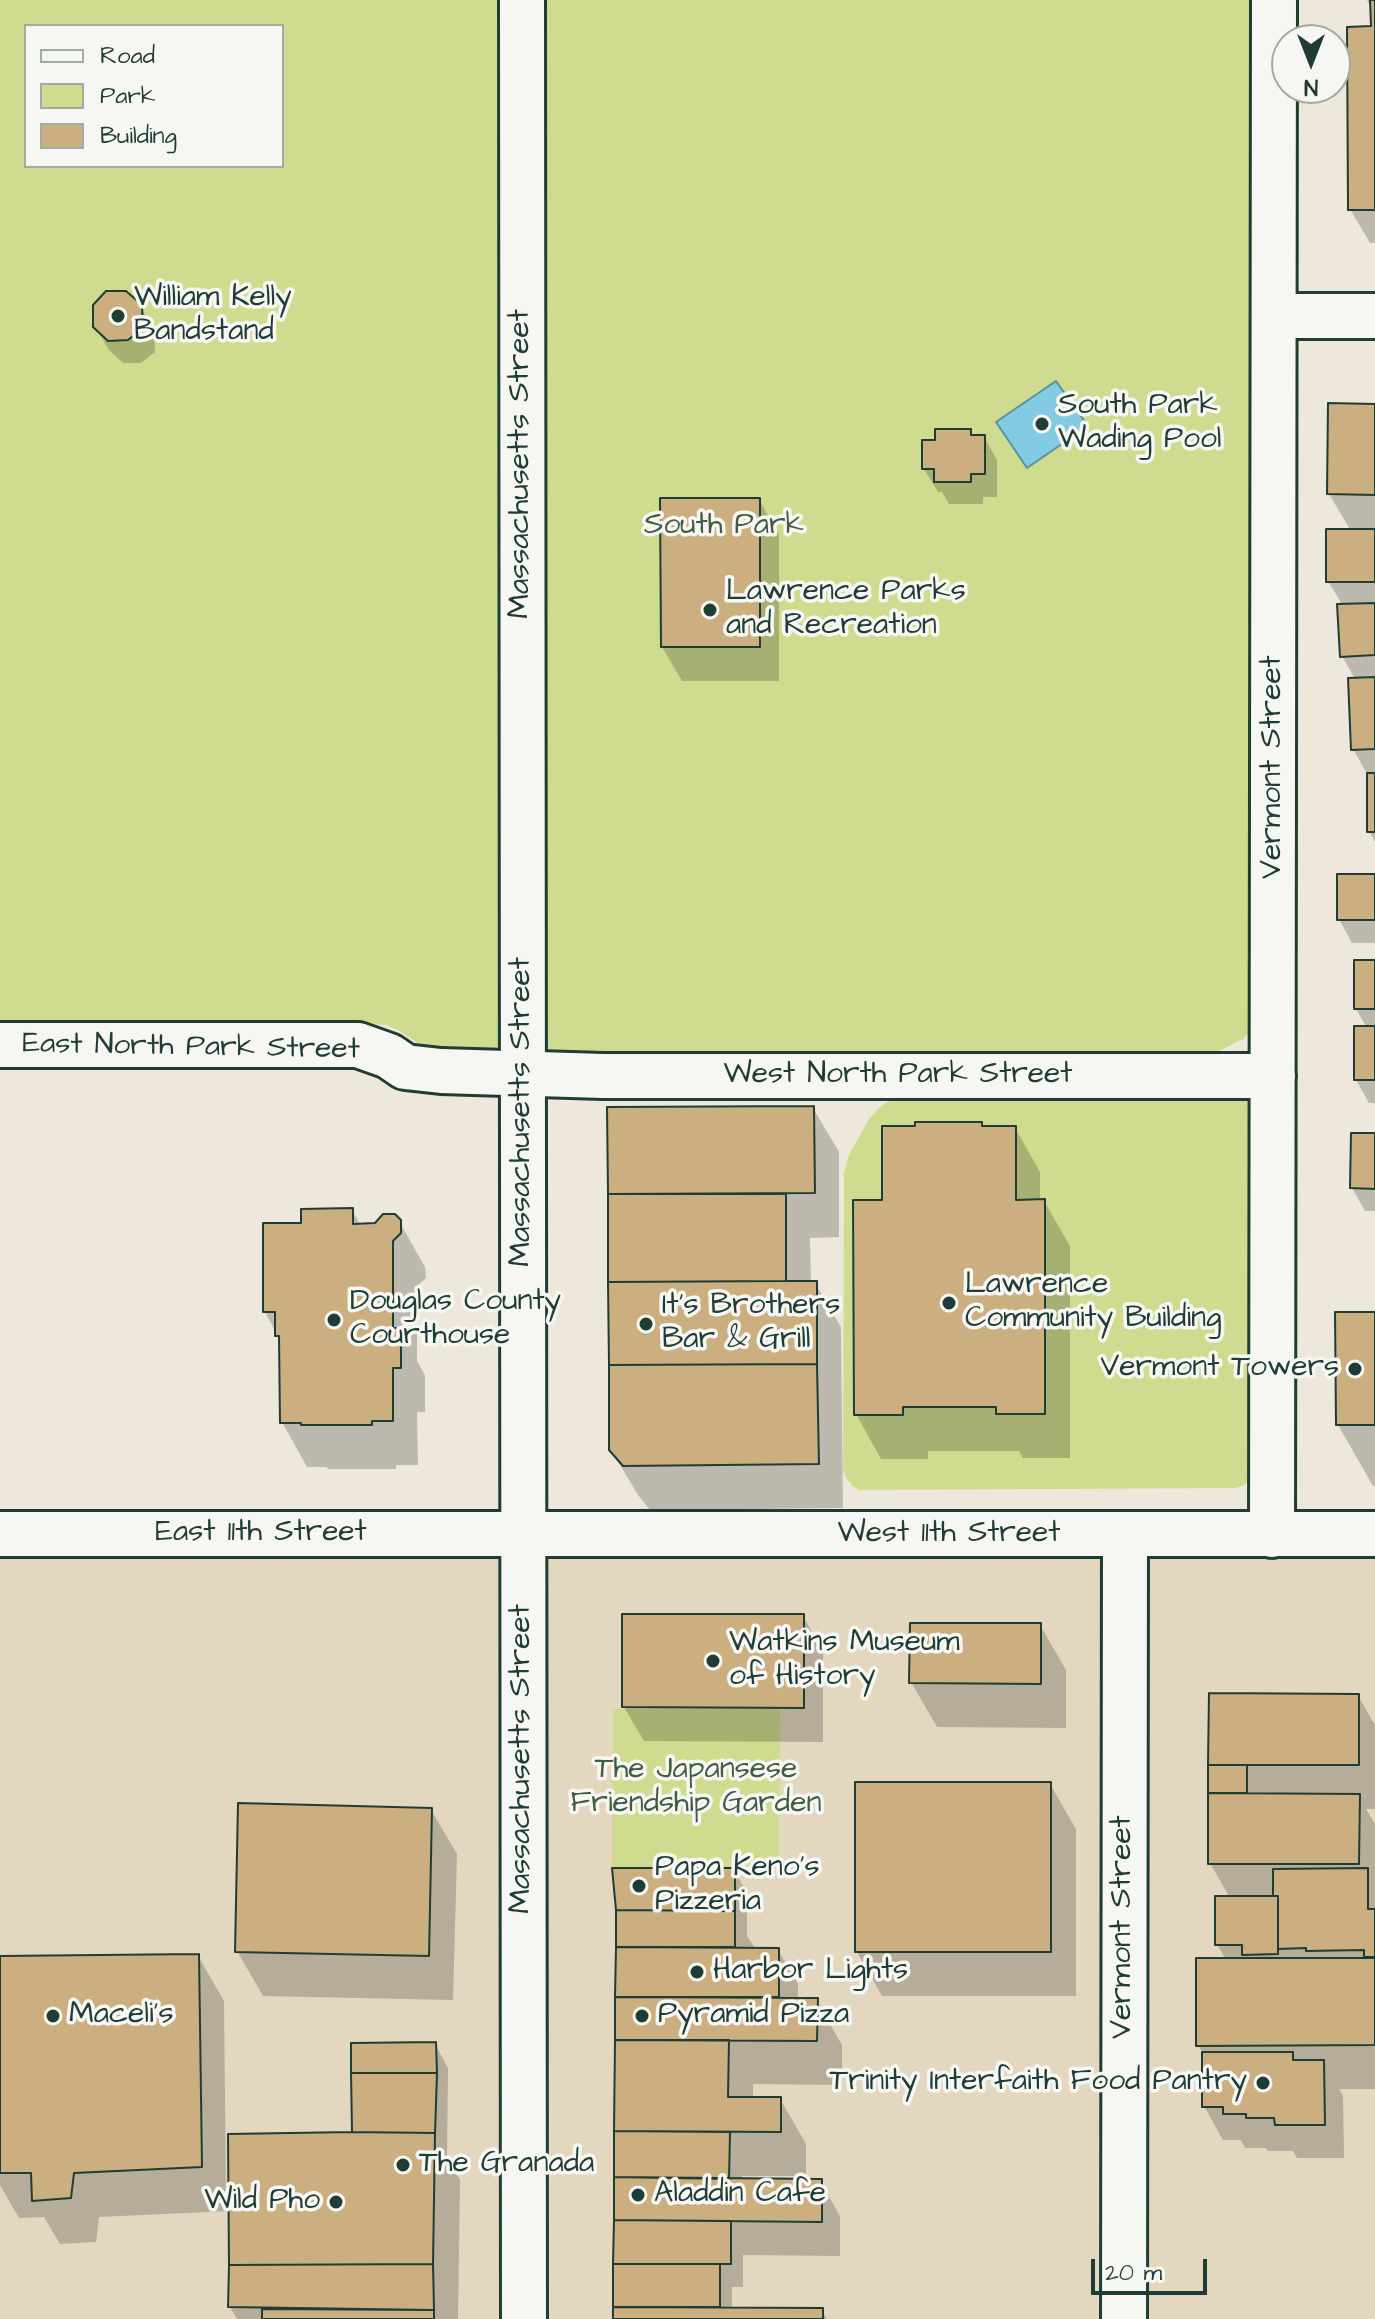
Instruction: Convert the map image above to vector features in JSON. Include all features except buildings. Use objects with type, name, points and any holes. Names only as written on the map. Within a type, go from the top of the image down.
[{"type":"street","name":"Massachusetts Street","points":[[522,0],[524,2319]]},
{"type":"street","name":"Vermont Street","points":[[1272,1535],[1274,0]]},
{"type":"street","points":[[1274,316],[1375,316]]},
{"type":"street","name":"East North Park Street","points":[[0,1045],[358,1045],[389,1056],[405,1067],[522,1074]]},
{"type":"street","name":"West North Park Street","points":[[522,1074],[1273,1076]]},
{"type":"street","name":"East 11th Street","points":[[0,1534],[523,1535]]},
{"type":"street","name":"West 11th Street","points":[[523,1535],[1375,1534]]},
{"type":"street","name":"Vermont Street","points":[[1124,2319],[1125,1535]]},
{"type":"shaded area","points":[[0,1534],[1375,1534],[1375,2319],[0,2319]]},
{"type":"green space","name":"South Park","points":[[0,0],[1255,0],[1253,1021],[1250,1031],[1243,1039],[1215,1053],[609,1056],[431,1049],[386,1025],[0,1024]]},
{"type":"green space","points":[[897,1096],[1243,1096],[1251,1104],[1255,1475],[1249,1481],[1235,1488],[859,1490],[853,1486],[843,1469],[844,1172],[849,1155],[869,1119],[881,1106]]},
{"type":"green space","name":"The Japansese Friendship Garden","points":[[613,1709],[780,1709],[779,1868],[612,1868]]},
{"type":"water","name":"South Park Wading Pool","points":[[1056,381],[1088,426],[1027,468],[996,422]]},
{"type":"place","name":"William Kelly Bandstand","points":[[118,316]]},
{"type":"place","name":"South Park Wading Pool","points":[[1042,424]]},
{"type":"place","name":"Lawrence Parks and Recreation","points":[[710,610]]},
{"type":"place","name":"Lawrence Community Building","points":[[949,1303]]},
{"type":"place","name":"Douglas County Courthouse","points":[[334,1320]]},
{"type":"place","name":"It's Brothers Bar & Grill","points":[[646,1324]]},
{"type":"place","name":"Vermont Towers","points":[[1355,1369]]},
{"type":"place","name":"Watkins Museum of History","points":[[713,1661]]},
{"type":"place","name":"Papa Keno's Pizzeria","points":[[639,1886]]},
{"type":"place","name":"Harbor Lights","points":[[697,1972]]},
{"type":"place","name":"Maceli's","points":[[53,2016]]},
{"type":"place","name":"Pyramid Pizza","points":[[642,2016]]},
{"type":"place","name":"Trinity Interfaith Food Pantry","points":[[1263,2083]]},
{"type":"place","name":"The Granada","points":[[403,2165]]},
{"type":"place","name":"Aladdin Cafe","points":[[638,2195]]},
{"type":"place","name":"Wild Pho","points":[[336,2202]]}]
